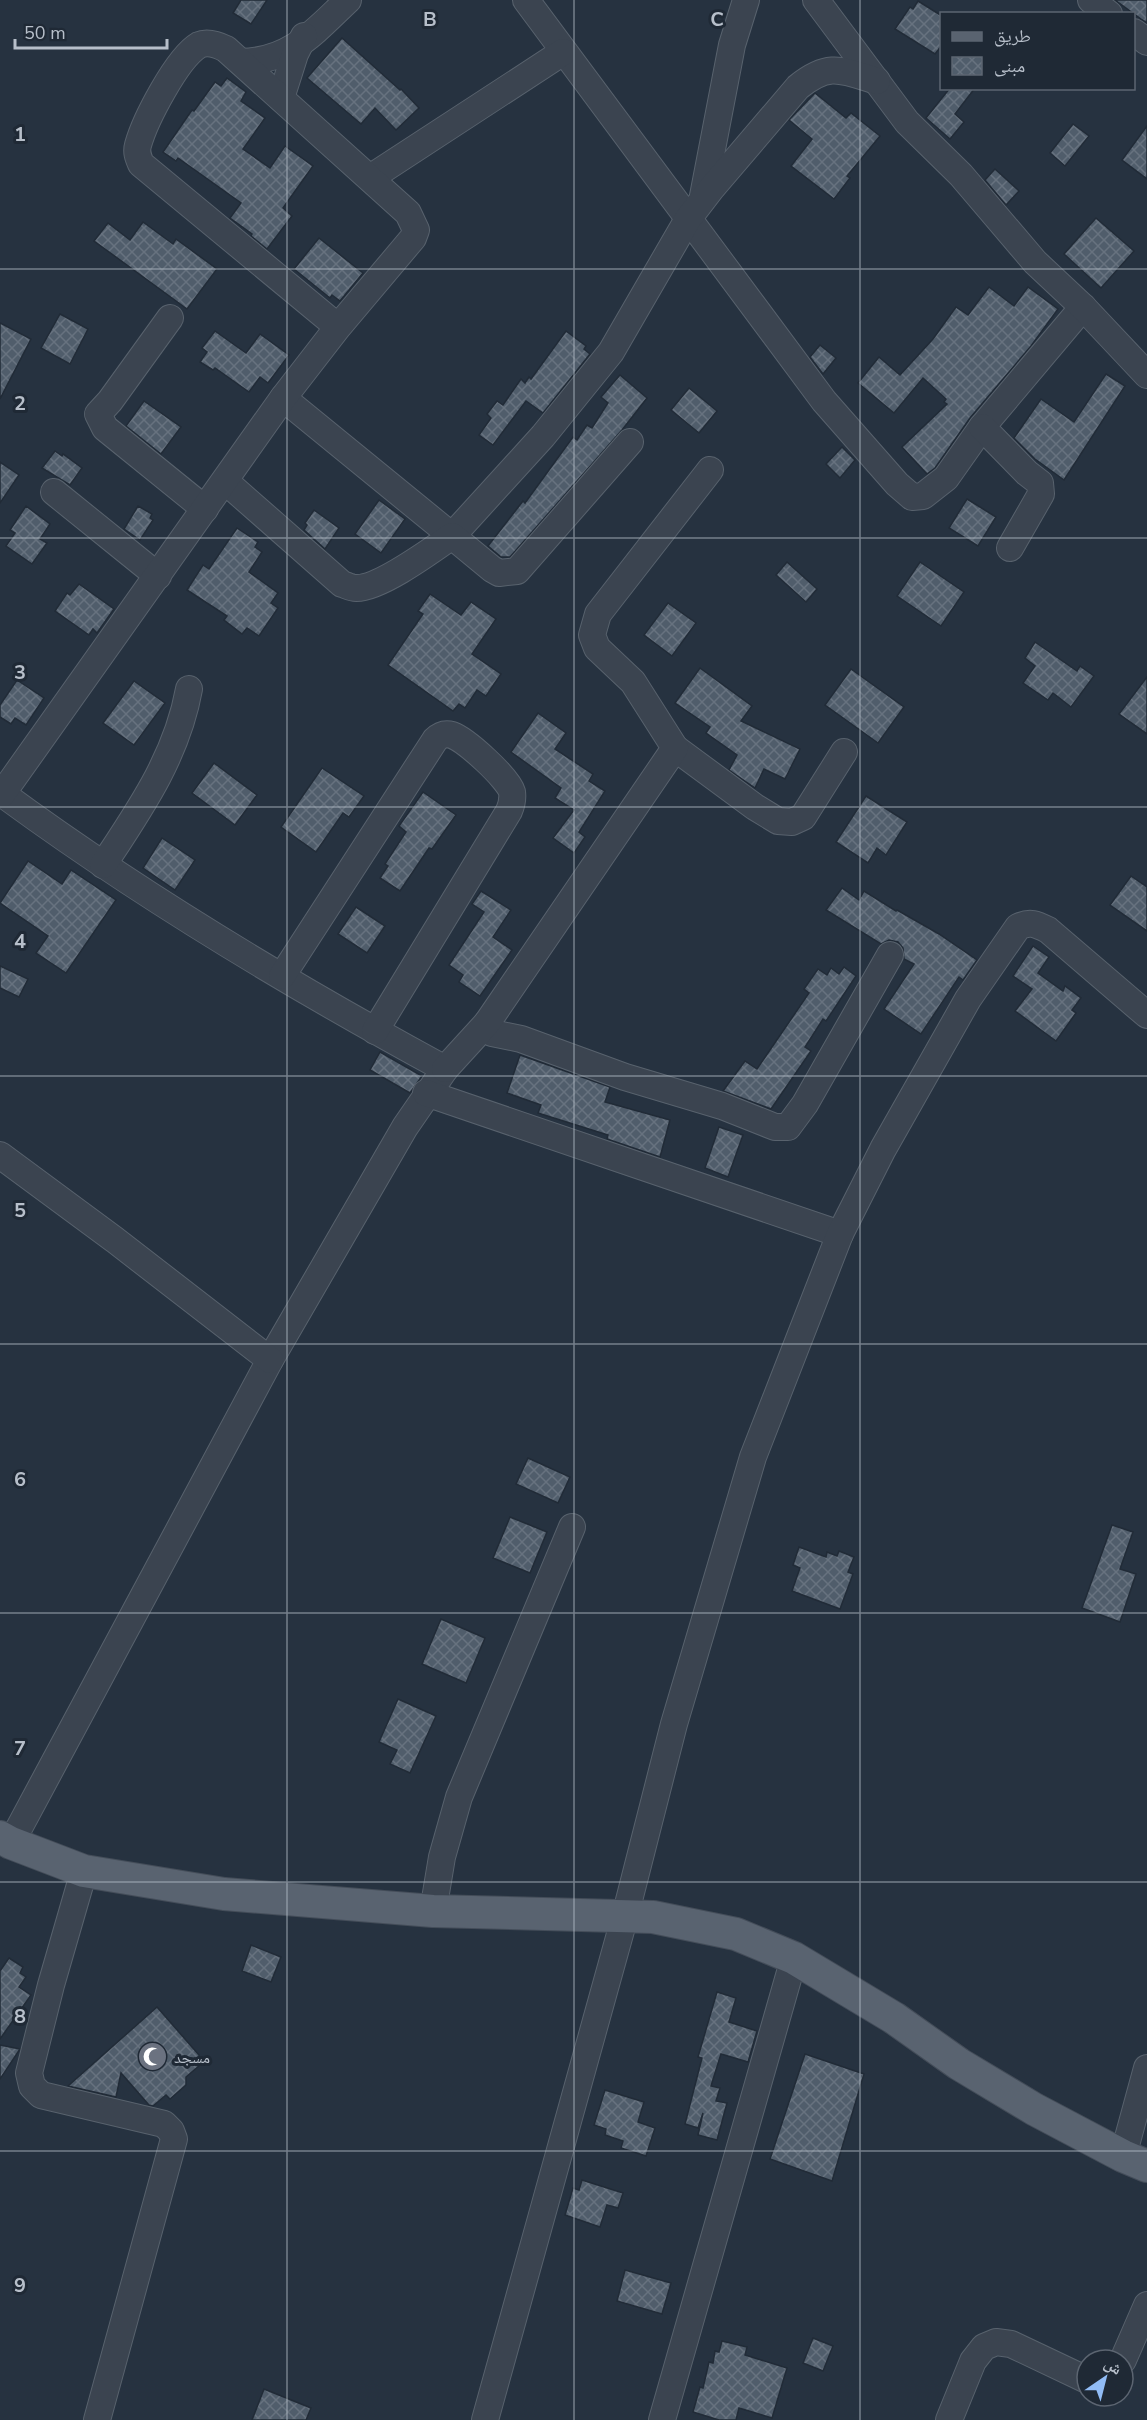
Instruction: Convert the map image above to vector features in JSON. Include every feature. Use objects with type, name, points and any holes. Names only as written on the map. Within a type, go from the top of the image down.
[{"type":"main road","points":[[6,1840],[84,1870],[224,1894],[433,1911],[653,1917],[736,1934],[794,1958],[894,2018],[959,2064],[1034,2109],[1135,2161]]},
{"type":"street","points":[[281,98],[299,46],[325,0]]},
{"type":"street","points":[[241,62],[255,62],[299,46],[348,0]]},
{"type":"street","points":[[526,0],[563,52],[695,209],[824,401],[897,484],[912,497],[923,495],[946,478],[982,427],[1083,307]]},
{"type":"street","points":[[695,209],[732,45],[746,0]]},
{"type":"street","points":[[816,0],[907,122],[961,175],[1035,262],[1083,307],[1147,375]]},
{"type":"street","points":[[1090,0],[1106,12]]},
{"type":"street","points":[[1135,33],[1147,42]]},
{"type":"street","points":[[338,327],[141,164],[137,155],[138,146],[159,98],[177,68],[190,52],[201,44],[214,43],[226,49],[408,213],[416,230],[413,238],[338,327],[283,398],[1,793],[103,865],[282,976],[445,1069]]},
{"type":"street","points":[[370,178],[563,52]]},
{"type":"street","points":[[225,481],[342,584],[357,588],[411,565],[452,536],[543,436],[611,352],[695,209],[798,87],[815,74],[830,70],[848,72],[877,81]]},
{"type":"street","points":[[170,318],[98,414],[105,428],[205,509]]},
{"type":"street","points":[[283,398],[499,573],[516,571],[630,442]]},
{"type":"street","points":[[982,427],[1027,473],[1040,483],[1041,494],[1010,548]]},
{"type":"street","points":[[710,470],[598,614],[592,635],[597,648],[633,682],[675,748],[755,807],[778,821],[792,822],[803,817],[844,752]]},
{"type":"street","points":[[54,492],[158,576]]},
{"type":"street","points":[[103,865],[156,783],[184,717],[189,689]]},
{"type":"street","points":[[282,976],[435,740],[440,735],[449,734],[459,739],[505,779],[512,791],[513,801],[375,1031]]},
{"type":"street","points":[[6,1840],[270,1360],[405,1127],[426,1093],[487,1023],[675,748]]},
{"type":"street","points":[[485,2420],[625,1916],[674,1724],[753,1457],[840,1234],[883,1149],[968,999],[1018,927],[1026,923],[1034,923],[1048,930],[1147,1015]]},
{"type":"street","points":[[487,1023],[492,1033],[520,1039],[625,1077],[722,1106],[775,1127],[788,1127],[805,1104],[890,955]]},
{"type":"street","points":[[426,1093],[840,1234]]},
{"type":"street","points":[[0,1155],[115,1240],[270,1360]]},
{"type":"street","points":[[433,1911],[442,1857],[459,1797],[572,1527]]},
{"type":"street","points":[[84,1870],[34,2051],[29,2073],[32,2086],[41,2095],[164,2124],[171,2131],[174,2139],[97,2420]]},
{"type":"street","points":[[662,2420],[794,1958]]},
{"type":"street","points":[[1135,2161],[1147,2068]]},
{"type":"street","points":[[1128,2348],[1147,2305]]},
{"type":"street","points":[[949,2420],[972,2361],[984,2347],[996,2342],[1011,2344],[1075,2374]]},
{"type":"building","points":[[241,0],[267,0],[251,24],[233,13]]},
{"type":"building","points":[[1115,0],[1147,0],[1147,23],[1135,15],[1135,12],[1131,12]]},
{"type":"building","points":[[918,1],[940,15],[940,48],[935,54],[895,29],[910,7],[913,9]]},
{"type":"building","points":[[342,38],[401,89],[419,108],[396,130],[375,108],[361,124],[307,78]]},
{"type":"building","points":[[227,78],[246,92],[241,101],[265,118],[243,149],[270,168],[285,146],[313,166],[283,208],[292,216],[267,249],[251,236],[252,234],[230,218],[241,203],[178,158],[176,161],[163,152],[215,82],[221,86]]},
{"type":"building","points":[[948,90],[973,90],[955,114],[964,122],[950,139],[926,118]]},
{"type":"building","points":[[815,93],[846,118],[851,113],[880,136],[847,176],[850,178],[834,199],[791,166],[812,139],[789,120]]},
{"type":"building","points":[[1073,124],[1089,136],[1065,166],[1050,153]]},
{"type":"building","points":[[1147,126],[1147,179],[1122,160]]},
{"type":"building","points":[[995,169],[1019,191],[1006,205],[985,180]]},
{"type":"building","points":[[1096,218],[1134,251],[1101,288],[1064,254]]},
{"type":"building","points":[[143,222],[173,244],[176,239],[217,269],[187,309],[94,241],[108,223],[130,240]]},
{"type":"building","points":[[319,238],[363,273],[340,301],[332,295],[330,298],[294,269]]},
{"type":"building","points":[[989,287],[1014,306],[1028,287],[1058,309],[1031,346],[970,418],[935,468],[927,474],[902,447],[947,404],[944,402],[946,399],[923,378],[894,413],[858,383],[879,357],[900,375],[933,339],[956,307],[968,315]]},
{"type":"building","points":[[60,314],[88,329],[70,364],[41,348]]},
{"type":"building","points":[[0,323],[31,339],[0,399]]},
{"type":"building","points":[[215,331],[246,353],[260,334],[289,355],[268,383],[260,377],[249,392],[215,368],[213,370],[200,362],[207,352],[202,348]]},
{"type":"building","points":[[566,331],[586,346],[584,349],[590,354],[543,413],[526,401],[493,445],[479,435],[491,418],[487,414],[497,401],[503,405],[521,379],[525,383],[529,377],[531,379]]},
{"type":"building","points":[[820,345],[836,358],[823,374],[810,357]]},
{"type":"building","points":[[1106,374],[1125,386],[1064,480],[1035,459],[1014,438],[1041,399],[1074,422]]},
{"type":"building","points":[[620,375],[647,398],[622,430],[510,557],[501,557],[488,546],[523,501],[525,503],[573,437],[577,440],[587,425],[592,428],[608,403],[601,397]]},
{"type":"building","points":[[689,388],[717,411],[699,433],[671,410]]},
{"type":"building","points":[[144,401],[181,427],[161,454],[126,426]]},
{"type":"building","points":[[842,447],[855,460],[840,478],[826,464]]},
{"type":"building","points":[[55,451],[82,468],[70,485],[42,468]]},
{"type":"building","points":[[0,462],[19,475],[0,503]]},
{"type":"building","points":[[967,499],[996,517],[978,546],[949,528]]},
{"type":"building","points":[[379,500],[405,519],[381,553],[355,534]]},
{"type":"building","points":[[26,506],[50,524],[40,539],[47,543],[32,564],[6,546],[15,533],[10,530]]},
{"type":"building","points":[[138,506],[152,514],[150,518],[153,520],[140,540],[124,529]]},
{"type":"building","points":[[314,510],[339,528],[325,549],[304,530],[307,525],[305,523]]},
{"type":"building","points":[[237,528],[258,542],[255,547],[262,552],[249,572],[278,593],[271,603],[278,608],[259,636],[247,628],[242,634],[224,620],[227,616],[187,590],[203,565],[209,569]]},
{"type":"building","points":[[787,562],[817,589],[806,602],[776,575]]},
{"type":"building","points":[[920,562],[964,592],[941,626],[897,596]]},
{"type":"building","points":[[79,584],[114,609],[97,633],[93,629],[89,635],[55,611],[67,593],[70,595]]},
{"type":"building","points":[[430,594],[461,615],[471,602],[496,619],[472,654],[501,674],[486,696],[477,690],[465,708],[459,704],[453,711],[388,665],[423,614],[418,611]]},
{"type":"building","points":[[668,603],[696,623],[672,656],[644,635]]},
{"type":"building","points":[[1035,642],[1077,671],[1080,666],[1094,676],[1071,707],[1053,693],[1048,700],[1023,683],[1035,666],[1025,658]]},
{"type":"building","points":[[700,668],[752,706],[741,721],[800,749],[785,779],[764,769],[755,788],[729,770],[737,755],[706,733],[710,727],[675,703]]},
{"type":"building","points":[[851,669],[904,707],[878,743],[825,705]]},
{"type":"building","points":[[1147,677],[1147,734],[1119,714]]},
{"type":"building","points":[[17,680],[44,698],[26,725],[15,718],[11,724],[0,717],[0,705]]},
{"type":"building","points":[[134,681],[165,703],[134,745],[103,723]]},
{"type":"building","points":[[538,713],[566,733],[555,749],[593,774],[589,781],[605,791],[579,832],[585,837],[574,853],[553,838],[574,810],[555,798],[561,788],[511,752]]},
{"type":"building","points":[[214,763],[257,795],[235,825],[192,793]]},
{"type":"building","points":[[322,768],[364,796],[349,817],[343,813],[316,852],[281,827]]},
{"type":"building","points":[[423,792],[456,815],[432,849],[429,848],[400,891],[380,878],[388,866],[385,864],[406,832],[399,826]]},
{"type":"building","points":[[866,796],[907,822],[886,855],[877,848],[868,863],[836,842]]},
{"type":"building","points":[[162,838],[195,860],[175,890],[143,868]]},
{"type":"building","points":[[28,861],[62,884],[71,870],[116,900],[66,973],[36,953],[48,936],[0,903]]},
{"type":"building","points":[[1131,876],[1147,887],[1147,931],[1110,905]]},
{"type":"building","points":[[842,888],[859,900],[864,891],[939,934],[977,960],[963,980],[959,977],[921,1034],[884,1009],[914,964],[904,959],[903,948],[898,942],[889,940],[881,944],[826,910]]},
{"type":"building","points":[[481,891],[511,910],[493,937],[512,950],[480,996],[459,982],[463,975],[449,965],[484,912],[472,904]]},
{"type":"building","points":[[356,907],[385,926],[367,953],[338,934]]},
{"type":"building","points":[[1033,946],[1049,957],[1038,973],[1063,991],[1065,986],[1081,998],[1072,1010],[1076,1013],[1056,1041],[1015,1011],[1032,989],[1013,976]]},
{"type":"building","points":[[0,966],[28,979],[19,997],[0,988]]},
{"type":"building","points":[[844,967],[856,976],[826,1021],[823,1019],[805,1047],[811,1051],[771,1109],[723,1091],[745,1061],[757,1069],[809,993],[804,989],[818,969],[827,975],[831,968],[839,974]]},
{"type":"building","points":[[380,1052],[422,1076],[410,1093],[370,1070]]},
{"type":"building","points":[[520,1055],[610,1087],[605,1102],[670,1120],[660,1157],[607,1139],[608,1135],[538,1113],[541,1105],[507,1093]]},
{"type":"building","points":[[719,1127],[743,1135],[728,1177],[705,1168]]},
{"type":"building","points":[[528,1458],[570,1477],[558,1503],[516,1484]]},
{"type":"building","points":[[510,1517],[547,1532],[530,1573],[493,1558]]},
{"type":"building","points":[[1112,1525],[1133,1532],[1120,1569],[1136,1574],[1120,1622],[1082,1608]]},
{"type":"building","points":[[799,1547],[826,1557],[827,1552],[837,1556],[839,1551],[854,1557],[848,1572],[853,1574],[840,1609],[792,1591],[800,1568],[793,1565]]},
{"type":"building","points":[[441,1619],[485,1638],[466,1683],[422,1664]]},
{"type":"building","points":[[398,1699],[436,1716],[410,1773],[390,1764],[397,1750],[379,1742]]},
{"type":"building","points":[[251,1945],[281,1957],[271,1982],[242,1971]]},
{"type":"building","points":[[9,1958],[23,1967],[20,1973],[26,1977],[19,1987],[31,1995],[0,2039],[0,1971]]},
{"type":"building","points":[[717,1992],[736,1998],[729,2022],[757,2031],[748,2062],[721,2054],[711,2086],[720,2088],[716,2101],[727,2103],[717,2140],[698,2135],[703,2113],[698,2128],[685,2124],[702,2058],[698,2057]]},
{"type":"building","name":"مسجد","points":[[157,2007],[199,2055],[200,2065],[186,2077],[186,2085],[170,2099],[166,2095],[153,2106],[149,2105],[121,2073],[116,2097],[68,2086]]},
{"type":"building","points":[[0,2045],[20,2049],[0,2079]]},
{"type":"building","points":[[805,2054],[864,2074],[832,2181],[770,2159]]},
{"type":"building","points":[[605,2090],[644,2102],[638,2122],[655,2128],[646,2156],[621,2148],[623,2141],[605,2135],[606,2129],[594,2125]]},
{"type":"building","points":[[582,2180],[623,2193],[618,2208],[607,2205],[600,2227],[565,2215],[573,2188],[579,2190]]},
{"type":"building","points":[[625,2270],[671,2283],[662,2314],[617,2301]]},
{"type":"building","points":[[813,2338],[833,2346],[823,2371],[803,2363]]},
{"type":"building","points":[[722,2341],[747,2347],[745,2355],[787,2368],[772,2418],[739,2408],[736,2420],[719,2420],[693,2412],[700,2387],[703,2388],[709,2362],[713,2363],[715,2351],[719,2352]]},
{"type":"building","points":[[264,2389],[311,2408],[306,2420],[252,2420]]},
{"type":"place","name":"مسجد","points":[[153,2057]]}]
